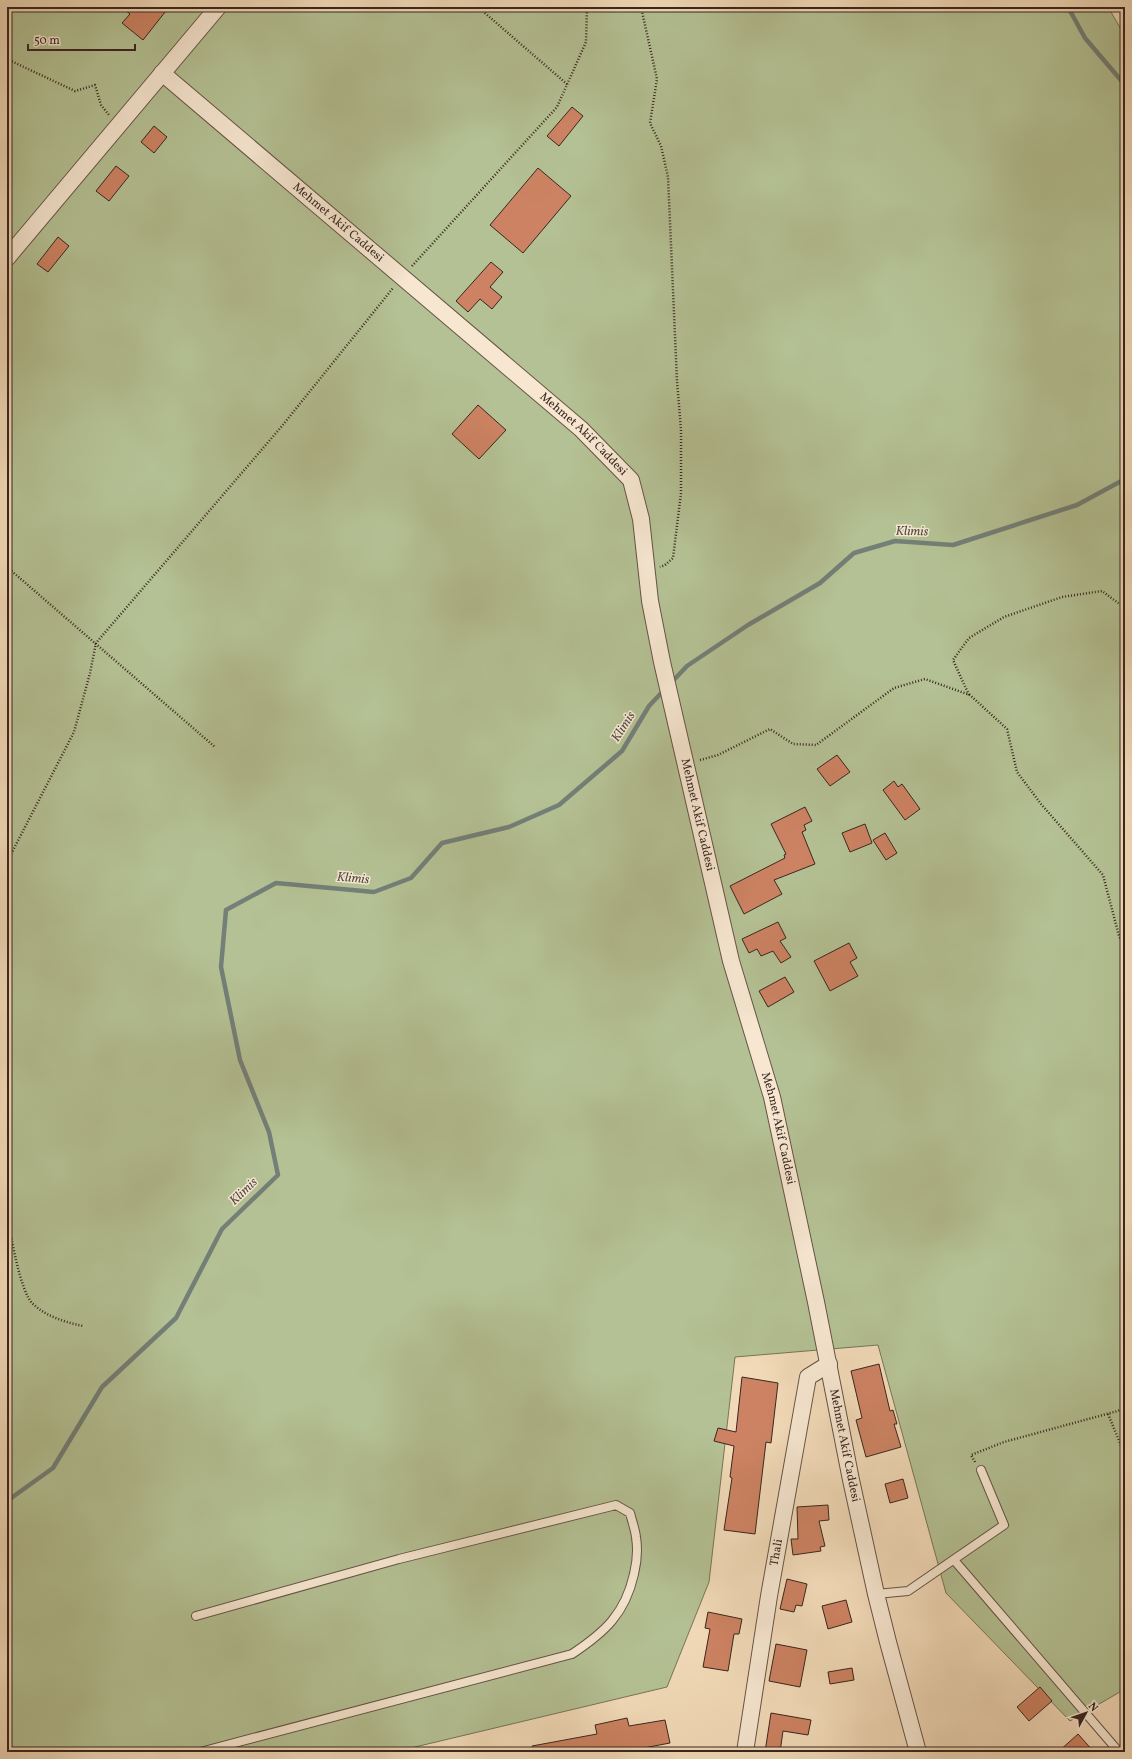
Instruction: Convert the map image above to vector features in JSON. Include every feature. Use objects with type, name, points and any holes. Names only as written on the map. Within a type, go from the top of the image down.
[{"type":"street","points":[[7,258],[218,7]]},
{"type":"street","name":"Mehmet Akif Caddesi","points":[[162,73],[581,429],[631,480],[641,519],[650,601],[662,662],[732,961],[772,1097],[876,1594],[918,1752]]},
{"type":"street","name":"Thali","points":[[745,1752],[771,1588],[808,1377],[829,1364]]},
{"type":"lane","points":[[876,1594],[908,1591],[1004,1525],[980,1470]]},
{"type":"lane","points":[[196,1616],[399,1560],[616,1505],[630,1513],[636,1538],[637,1560],[630,1592],[620,1611],[595,1638],[572,1654],[200,1752]]},
{"type":"lane","points":[[954,1560],[1118,1752]]},
{"type":"path","points":[[478,7],[568,85]]},
{"type":"path","points":[[7,862],[74,732],[90,673],[96,643],[282,426],[402,278],[557,107],[586,42],[587,7]]},
{"type":"path","points":[[641,7],[657,79],[650,123],[661,146],[668,177],[677,381],[681,430],[681,493],[673,558],[665,565],[647,570]]},
{"type":"path","points":[[7,58],[75,91],[95,85],[101,106],[118,126]]},
{"type":"path","points":[[7,567],[215,747]]},
{"type":"path","points":[[1125,608],[1102,591],[1062,597],[1004,617],[969,638],[953,660],[970,695],[1007,729],[1017,772],[1041,804],[1103,875],[1119,936],[1125,947]]},
{"type":"path","points":[[686,764],[718,755],[770,729],[793,744],[816,745],[894,688],[925,679],[970,695]]},
{"type":"path","points":[[7,1215],[23,1287],[32,1303],[58,1320],[83,1326]]},
{"type":"path","points":[[980,1470],[971,1455],[1004,1442],[1125,1410]]},
{"type":"path","points":[[1108,1414],[1125,1455]]},
{"type":"green space","points":[[7,7],[1108,7],[1125,36],[1125,1689],[1070,1721],[946,1593],[878,1345],[735,1357],[709,1582],[667,1687],[394,1752],[7,1752]]},
{"type":"building","points":[[121,7],[169,7],[143,40],[122,23],[130,14]]},
{"type":"building","points":[[572,107],[583,116],[559,146],[547,136]]},
{"type":"building","points":[[154,126],[167,137],[154,153],[141,142]]},
{"type":"building","points":[[116,166],[129,176],[109,201],[96,191]]},
{"type":"building","points":[[538,168],[571,196],[523,253],[490,225]]},
{"type":"building","points":[[58,237],[69,246],[48,272],[37,264]]},
{"type":"building","points":[[491,262],[503,272],[490,287],[502,297],[492,309],[480,299],[468,312],[456,301]]},
{"type":"building","points":[[478,405],[506,430],[479,459],[452,434]]},
{"type":"building","points":[[837,755],[850,772],[830,786],[817,769]]},
{"type":"building","points":[[894,781],[898,787],[902,784],[920,809],[905,820],[883,790]]},
{"type":"building","points":[[805,807],[812,821],[804,825],[806,830],[802,832],[815,864],[774,880],[782,894],[744,914],[730,886],[785,858],[784,855],[786,854],[771,824]]},
{"type":"building","points":[[865,824],[872,843],[850,852],[842,833]]},
{"type":"building","points":[[885,833],[897,853],[886,860],[873,840]]},
{"type":"building","points":[[778,922],[786,938],[780,941],[791,957],[781,963],[773,951],[761,956],[757,949],[749,953],[742,939]]},
{"type":"building","points":[[849,943],[857,958],[850,962],[858,976],[830,991],[814,961]]},
{"type":"building","points":[[785,977],[794,992],[768,1007],[759,991]]},
{"type":"building","points":[[879,1364],[890,1411],[893,1410],[897,1424],[894,1424],[901,1447],[866,1457],[856,1420],[862,1418],[851,1371]]},
{"type":"building","points":[[742,1377],[778,1383],[771,1443],[766,1442],[755,1534],[724,1530],[732,1478],[730,1477],[734,1446],[714,1441],[718,1428],[736,1432]]},
{"type":"building","points":[[903,1479],[908,1498],[890,1503],[885,1484]]},
{"type":"building","points":[[828,1505],[829,1520],[819,1521],[825,1546],[820,1547],[821,1551],[793,1555],[791,1539],[798,1539],[797,1507]]},
{"type":"building","points":[[787,1579],[807,1584],[802,1606],[796,1605],[794,1612],[780,1609]]},
{"type":"building","points":[[846,1600],[852,1622],[828,1629],[822,1606]]},
{"type":"building","points":[[708,1612],[742,1619],[739,1634],[734,1634],[728,1671],[703,1667],[710,1629],[705,1628]]},
{"type":"building","points":[[776,1644],[807,1650],[800,1687],[769,1681]]},
{"type":"building","points":[[852,1668],[854,1680],[830,1684],[828,1672]]},
{"type":"building","points":[[1040,1687],[1052,1701],[1029,1721],[1017,1707]]},
{"type":"building","points":[[771,1713],[811,1720],[808,1735],[783,1731],[780,1752],[765,1752]]},
{"type":"building","points":[[627,1718],[629,1726],[665,1720],[670,1743],[633,1750],[634,1752],[533,1752],[532,1746],[597,1734],[595,1725]]},
{"type":"building","points":[[1078,1734],[1094,1752],[1058,1752]]},
{"type":"waterway","points":[[1068,7],[1085,38],[1125,85]]},
{"type":"waterway","name":"Klimis","points":[[670,684],[687,666],[748,625],[820,583],[854,553],[895,541],[953,545],[1077,505],[1125,479]]},
{"type":"waterway","name":"Klimis","points":[[7,1501],[53,1468],[102,1387],[176,1318],[222,1229],[278,1175],[269,1132],[240,1060],[221,967],[226,910],[276,883],[374,892],[411,878],[442,843],[509,827],[559,805],[622,751],[649,706],[665,689]]}]
